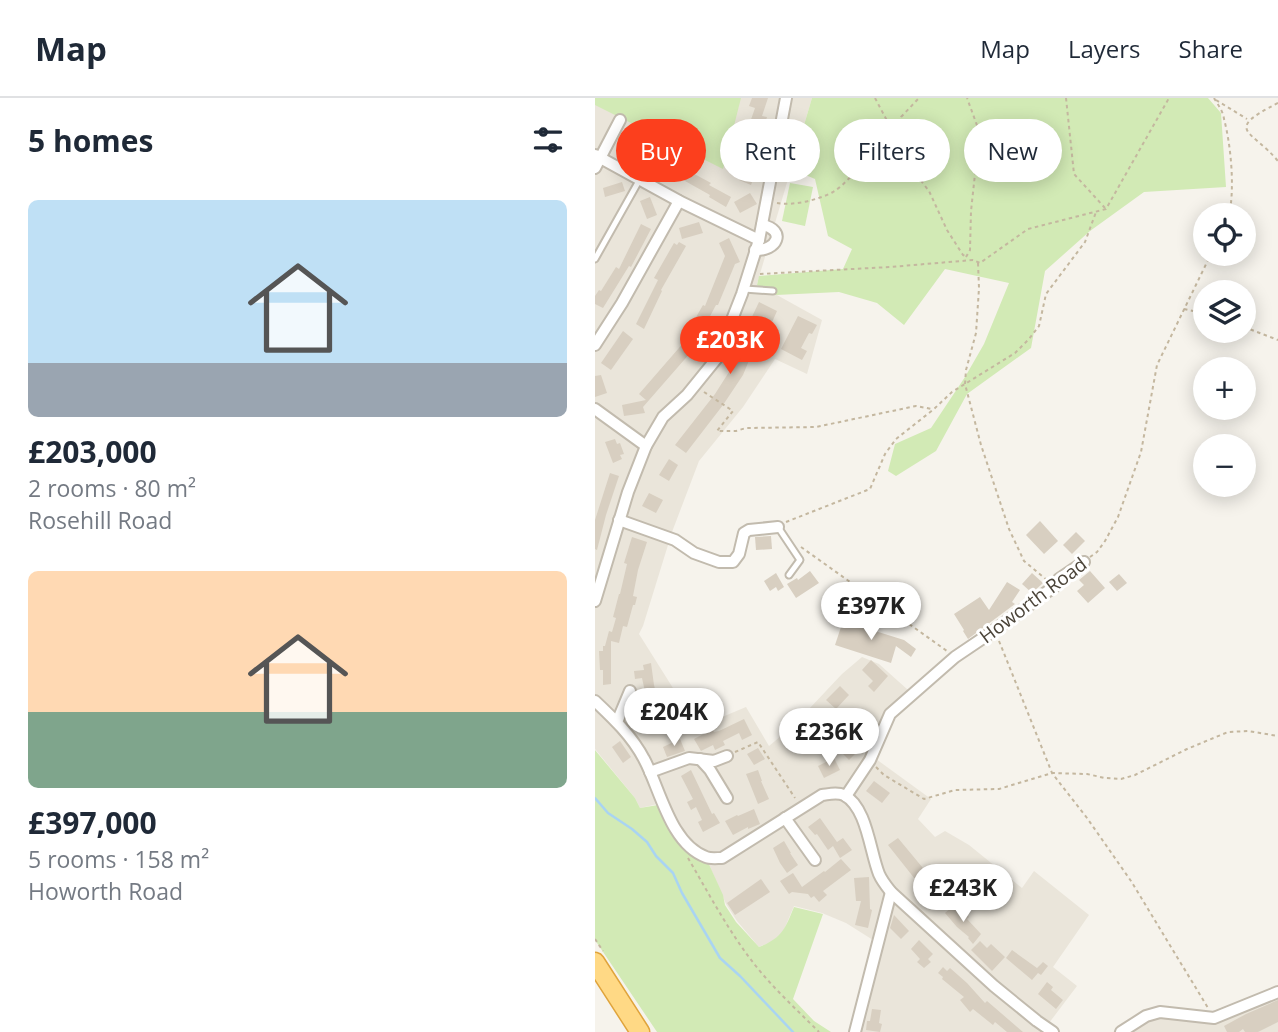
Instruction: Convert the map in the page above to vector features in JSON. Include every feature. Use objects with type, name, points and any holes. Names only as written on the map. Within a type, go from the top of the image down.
[{"type":"highway","points":[[595,962],[641,1032]]},
{"type":"street","points":[[595,601],[628,492],[646,446],[663,417],[717,358],[744,289],[762,225],[786,98]]},
{"type":"street","points":[[595,169],[598,156],[616,127]]},
{"type":"street","points":[[598,156],[616,166]]},
{"type":"street","points":[[644,182],[765,250],[776,243],[777,236],[775,230],[762,225]]},
{"type":"street","points":[[595,345],[622,303],[679,201]]},
{"type":"street","points":[[595,409],[646,446]]},
{"type":"street","points":[[619,520],[675,540],[694,554],[719,562],[733,562],[739,554],[744,533],[749,530],[778,527]]},
{"type":"street","name":"Howorth Road","points":[[846,796],[870,760],[890,714],[955,657],[994,631],[1084,562]]},
{"type":"street","points":[[617,722],[629,691]]},
{"type":"street","points":[[595,701],[617,722],[643,757],[680,837],[707,858],[722,858],[823,795],[836,793],[846,796],[863,820],[880,876],[891,892],[994,986],[1053,1032]]},
{"type":"street","points":[[650,772],[689,758],[714,761],[727,755]]},
{"type":"street","points":[[700,759],[727,798]]},
{"type":"street","points":[[785,818],[815,860]]},
{"type":"street","points":[[855,1032],[891,892]]},
{"type":"street","points":[[1121,1032],[1146,1016],[1160,1012],[1215,1024],[1278,992]]},
{"type":"lane","points":[[595,259],[639,182]]},
{"type":"lane","points":[[744,289],[773,291]]},
{"type":"lane","points":[[778,527],[800,561],[789,575]]},
{"type":"path","points":[[875,98],[886,119]]},
{"type":"path","points":[[900,119],[919,98]]},
{"type":"path","points":[[967,98],[978,128],[970,250],[967,257]]},
{"type":"path","points":[[1066,98],[1074,174],[1106,209]]},
{"type":"path","points":[[922,182],[963,255],[980,263],[1028,229],[1106,209],[1169,98]]},
{"type":"path","points":[[1215,99],[1249,120]]},
{"type":"path","points":[[1215,99],[1224,117],[1230,158],[1232,203]]},
{"type":"path","points":[[1278,103],[1249,120],[1246,126],[1248,134],[1278,161]]},
{"type":"path","points":[[767,201],[783,204],[811,200],[834,191],[843,182]]},
{"type":"path","points":[[778,527],[870,489],[885,454],[896,439],[934,410],[952,392],[1015,353],[1030,339],[1039,326],[1046,295],[1085,242],[1096,212]]},
{"type":"path","points":[[748,275],[973,260]]},
{"type":"path","points":[[978,262],[977,333],[966,370],[965,384],[1009,529],[1024,561],[1055,586]]},
{"type":"path","name":"Howorth Road","points":[[1084,562],[1097,552],[1118,517],[1141,452],[1157,365],[1205,266]]},
{"type":"path","points":[[1183,309],[1193,311]]},
{"type":"path","points":[[1256,332],[1278,340]]},
{"type":"path","points":[[694,386],[733,411],[717,431],[816,427],[916,406],[934,410]]},
{"type":"path","points":[[795,541],[842,578],[955,657]]},
{"type":"path","points":[[994,631],[1052,773],[1132,881],[1215,1024]]},
{"type":"path","points":[[870,760],[884,775],[924,799],[955,790],[999,789],[1052,773],[1121,779],[1228,732],[1278,736]]},
{"type":"path","points":[[727,755],[758,742],[802,808]]},
{"type":"path","points":[[688,844],[687,856],[747,954],[819,1032]]},
{"type":"shaded area","points":[[595,98],[812,98],[806,119],[720,119],[720,182],[787,182],[757,284],[822,320],[807,374],[775,359],[743,407],[699,461],[672,532],[639,634],[683,704],[703,725],[746,707],[769,746],[793,726],[842,674],[862,657],[879,664],[917,698],[892,720],[876,759],[931,799],[918,819],[935,837],[945,831],[969,845],[1022,888],[1034,871],[1089,915],[1053,967],[1077,986],[1049,1023],[1060,1032],[850,1032],[873,940],[846,923],[794,906],[783,932],[773,941],[759,947],[726,904],[707,860],[658,804],[640,808],[595,749]]},
{"type":"shaded area","points":[[1278,986],[1278,1032],[1113,1032],[1153,1009],[1166,1007],[1209,1013]]},
{"type":"green space","points":[[595,98],[741,98],[736,119],[720,119],[720,168],[706,160],[706,119],[623,119],[595,105]]},
{"type":"green space","points":[[812,98],[1208,98],[1221,113],[1226,187],[1144,192],[1090,231],[1045,271],[1031,348],[967,394],[936,451],[896,476],[888,471],[895,444],[931,428],[984,344],[1009,283],[945,269],[904,325],[877,303],[839,292],[776,295],[757,285],[759,276],[843,269],[852,249],[828,236],[816,182],[820,182],[820,119],[806,119]]},
{"type":"green space","points":[[790,183],[813,187],[805,226],[782,221]]},
{"type":"green space","points":[[595,750],[635,798],[640,808],[658,805],[707,860],[725,905],[736,922],[759,947],[782,932],[794,907],[823,914],[793,999],[814,1021],[831,1032],[657,1032],[595,940]]},
{"type":"building","points":[[752,98],[768,98],[762,116],[766,119],[751,119],[755,108],[749,106]]},
{"type":"building","points":[[706,180],[711,183],[709,185],[731,197],[726,207],[709,197],[710,195],[687,182]]},
{"type":"building","points":[[622,182],[625,191],[605,197],[603,188]]},
{"type":"building","points":[[750,193],[757,204],[740,213],[734,202]]},
{"type":"building","points":[[650,197],[657,215],[647,219],[640,201]]},
{"type":"building","points":[[699,222],[703,233],[682,239],[679,228]]},
{"type":"building","points":[[641,224],[651,229],[631,267],[629,266],[603,308],[595,304],[595,296],[616,267],[619,269]]},
{"type":"building","points":[[729,238],[740,262],[735,264],[718,305],[691,352],[643,407],[645,413],[624,416],[622,405],[646,400],[639,394],[685,341],[683,340],[703,305],[705,306],[725,256],[719,243]]},
{"type":"building","points":[[679,242],[686,246],[661,290],[644,329],[636,324],[658,280],[654,278],[674,243],[677,245]]},
{"type":"building","points":[[759,302],[777,311],[770,327],[764,324],[743,375],[686,453],[675,445],[729,372],[731,373],[744,341],[741,340]]},
{"type":"building","points":[[798,316],[817,325],[801,348],[807,351],[802,360],[781,349]]},
{"type":"building","points":[[623,331],[633,339],[611,370],[601,363]]},
{"type":"building","points":[[601,375],[607,393],[595,397],[595,376]]},
{"type":"building","points":[[615,439],[617,444],[620,443],[624,454],[620,455],[622,459],[613,463],[605,442]]},
{"type":"building","points":[[669,459],[678,465],[669,481],[659,475]]},
{"type":"building","points":[[610,473],[619,476],[597,550],[595,520]]},
{"type":"building","points":[[649,493],[663,500],[656,513],[642,506]]},
{"type":"building","points":[[1040,521],[1058,541],[1044,554],[1026,535]]},
{"type":"building","points":[[1076,532],[1085,541],[1072,554],[1063,545]]},
{"type":"building","points":[[771,536],[772,549],[756,550],[755,537]]},
{"type":"building","points":[[632,537],[647,542],[633,596],[637,597],[627,627],[623,626],[619,643],[611,641],[611,684],[603,685],[599,651],[603,651],[609,631],[612,632],[616,618],[613,617],[627,564],[624,563]]},
{"type":"building","points":[[810,571],[819,583],[796,598],[787,584]]},
{"type":"building","points":[[1090,571],[1105,588],[1088,603],[1077,591],[1084,585],[1079,580]]},
{"type":"building","points":[[776,573],[784,587],[778,591],[776,587],[770,591],[764,581]]},
{"type":"building","points":[[1032,573],[1043,583],[1032,593],[1022,584]]},
{"type":"building","points":[[1119,574],[1127,583],[1117,591],[1109,582]]},
{"type":"building","points":[[1007,582],[1020,590],[1012,602],[1015,604],[968,639],[954,614],[980,597],[989,610]]},
{"type":"building","points":[[843,621],[904,640],[916,649],[911,657],[896,646],[891,663],[835,645]]},
{"type":"building","points":[[871,660],[888,676],[874,692],[868,686],[873,681],[862,670]]},
{"type":"building","points":[[651,663],[662,716],[642,721],[640,712],[649,710],[642,678],[635,679],[634,671],[644,670],[643,665]]},
{"type":"building","points":[[840,686],[849,695],[836,709],[826,700]]},
{"type":"building","points":[[744,719],[752,735],[742,740],[739,733],[723,741],[725,745],[715,750],[713,745],[701,751],[694,739],[713,729],[714,732],[719,731]]},
{"type":"building","points":[[853,736],[863,746],[849,760],[839,750]]},
{"type":"building","points":[[680,739],[685,751],[667,757],[663,747]]},
{"type":"building","points":[[620,741],[631,757],[623,763],[612,747]]},
{"type":"building","points":[[758,748],[765,759],[754,765],[747,754]]},
{"type":"building","points":[[834,758],[840,770],[824,778],[818,766]]},
{"type":"building","points":[[691,770],[712,814],[714,813],[720,823],[703,832],[698,822],[702,820],[696,807],[691,810],[687,802],[693,799],[681,776]]},
{"type":"building","points":[[758,770],[769,799],[758,804],[746,774]]},
{"type":"building","points":[[874,781],[890,793],[882,803],[866,791]]},
{"type":"building","points":[[754,809],[760,824],[733,835],[725,821]]},
{"type":"building","points":[[820,818],[837,842],[843,838],[852,850],[840,858],[833,846],[828,850],[817,834],[808,827]]},
{"type":"building","points":[[898,838],[932,879],[935,877],[943,887],[930,898],[888,845]]},
{"type":"building","points":[[784,841],[798,865],[787,873],[773,848]]},
{"type":"building","points":[[841,859],[851,870],[823,891],[827,895],[819,902],[808,894],[789,894],[780,881],[793,873],[802,887]]},
{"type":"building","points":[[869,877],[872,910],[868,928],[855,925],[861,901],[856,901],[854,878]]},
{"type":"building","points":[[761,879],[770,892],[735,915],[727,903]]},
{"type":"building","points":[[953,906],[961,915],[965,912],[969,917],[967,919],[981,934],[973,944],[945,913]]},
{"type":"building","points":[[894,915],[909,931],[901,939],[890,928]]},
{"type":"building","points":[[919,940],[933,954],[928,959],[931,962],[924,968],[917,962],[920,959],[911,949]]},
{"type":"building","points":[[980,941],[987,948],[991,944],[1005,957],[992,971],[971,950]]},
{"type":"building","points":[[1012,950],[1037,968],[1043,962],[1048,966],[1041,975],[1038,973],[1032,980],[1006,958]]},
{"type":"building","points":[[943,967],[947,971],[950,968],[985,1003],[987,1001],[1023,1032],[1007,1032],[973,1009],[970,1012],[960,1000],[964,997],[938,973]]},
{"type":"building","points":[[1047,982],[1053,987],[1051,990],[1063,1000],[1056,1009],[1038,994]]},
{"type":"building","points":[[1278,1000],[1278,1022],[1258,1032],[1245,1032],[1243,1029],[1239,1032],[1227,1032],[1224,1026]]},
{"type":"building","points":[[872,1009],[881,1010],[880,1032],[866,1030]]},
{"type":"waterway","points":[[595,798],[608,813],[647,842],[656,856],[673,873],[720,958],[793,1032]]}]
